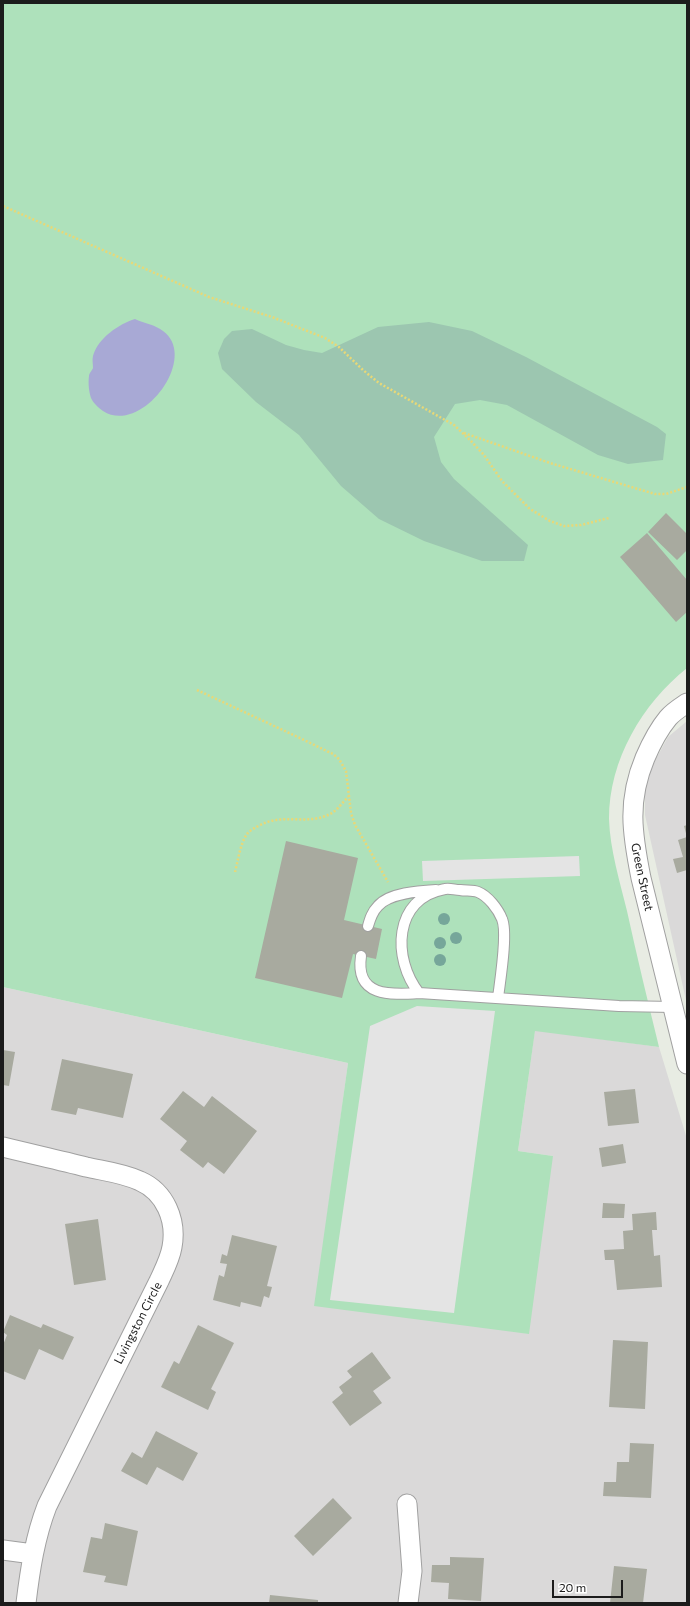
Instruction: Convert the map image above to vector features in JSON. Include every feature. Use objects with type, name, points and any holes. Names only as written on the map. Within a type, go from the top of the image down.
[{"type":"street","name":"Green Street","points":[[687,703],[668,717],[649,748],[636,781],[632,813],[636,852],[641,878],[687,1064]]},
{"type":"street","name":"Livingston Circle","points":[[3,1148],[119,1174],[141,1181],[150,1186],[163,1200],[171,1218],[173,1228],[172,1248],[165,1267],[53,1492],[41,1521],[33,1554],[26,1603]]},
{"type":"street","points":[[407,1504],[412,1571],[408,1603]]},
{"type":"street","points":[[3,1550],[33,1554]]},
{"type":"lane","points":[[368,926],[372,914],[379,904],[397,896],[422,891],[448,889],[479,892],[489,900],[502,920],[504,940],[498,998]]},
{"type":"lane","points":[[419,993],[412,984],[403,962],[400,944],[405,922],[410,912],[418,903],[437,891],[448,889]]},
{"type":"lane","points":[[361,956],[361,970],[363,979],[373,989],[381,993],[419,993],[619,1006],[673,1007]]},
{"type":"path","points":[[3,206],[209,297],[272,317],[325,338],[340,347],[363,370],[379,383],[454,425],[484,455],[502,481],[530,509],[550,521],[564,526],[581,525],[609,518]]},
{"type":"path","points":[[461,432],[550,464],[655,494],[666,494],[687,487]]},
{"type":"path","points":[[197,690],[333,754],[343,765],[346,771],[348,797],[355,825],[397,896]]},
{"type":"path","points":[[235,872],[243,842],[247,834],[254,828],[269,820],[288,818],[314,819],[328,815],[334,812],[348,797]]},
{"type":"shaded area","points":[[687,721],[687,1005],[645,815],[645,779],[668,737]]},
{"type":"shaded area","points":[[579,856],[580,876],[423,881],[422,861]]},
{"type":"shaded area","points":[[3,987],[348,1063],[315,1306],[553,1156],[518,1151],[535,1030],[659,1047],[687,1139],[687,1603],[3,1603]]},
{"type":"shaded area","points":[[417,1006],[495,1011],[454,1313],[330,1300],[370,1026]]},
{"type":"green space","points":[[3,3],[687,3],[687,668],[656,698],[631,735],[615,776],[609,819],[611,842],[616,866],[659,1047],[535,1031],[518,1151],[553,1156],[529,1334],[314,1306],[348,1063],[3,987]]},
{"type":"green space","points":[[429,322],[472,331],[526,357],[657,427],[666,434],[663,460],[628,464],[598,455],[507,405],[480,400],[455,404],[434,437],[441,462],[454,479],[528,545],[524,561],[482,561],[424,541],[379,519],[341,486],[299,435],[256,402],[222,369],[218,353],[224,339],[232,331],[252,329],[286,345],[322,353],[378,327]]},
{"type":"water","points":[[135,319],[157,327],[163,331],[173,343],[175,358],[170,375],[161,390],[148,404],[134,413],[118,416],[103,411],[93,402],[89,390],[89,375],[93,368],[93,356],[99,343],[122,324]]},
{"type":"building","points":[[666,513],[687,534],[687,550],[677,560],[648,532]]},
{"type":"building","points":[[647,533],[687,580],[687,612],[676,622],[620,557]]},
{"type":"building","points":[[687,825],[687,837],[684,826]]},
{"type":"building","points":[[687,837],[687,870],[677,873],[673,859],[683,857],[678,840]]},
{"type":"building","points":[[286,841],[358,858],[344,920],[382,929],[376,959],[353,954],[342,998],[255,978]]},
{"type":"building","points":[[3,1050],[15,1052],[9,1086],[3,1085]]},
{"type":"building","points":[[62,1059],[133,1074],[123,1118],[78,1108],[76,1115],[51,1110]]},
{"type":"building","points":[[635,1089],[639,1123],[608,1126],[604,1092]]},
{"type":"building","points":[[183,1091],[204,1107],[212,1096],[257,1131],[224,1174],[208,1162],[203,1168],[180,1150],[187,1141],[160,1119]]},
{"type":"building","points":[[623,1144],[626,1163],[602,1167],[599,1148]]},
{"type":"building","points":[[603,1203],[625,1204],[624,1218],[602,1218]]},
{"type":"building","points":[[656,1212],[657,1230],[652,1230],[654,1256],[660,1255],[662,1287],[617,1290],[614,1260],[605,1260],[604,1250],[624,1249],[623,1231],[633,1230],[632,1214]]},
{"type":"building","points":[[98,1219],[106,1280],[74,1285],[65,1224]]},
{"type":"building","points":[[232,1235],[277,1246],[267,1286],[272,1287],[269,1298],[264,1296],[261,1307],[241,1302],[240,1307],[213,1300],[219,1275],[224,1277],[227,1264],[220,1263],[222,1254],[227,1256]]},
{"type":"building","points":[[10,1315],[41,1328],[43,1324],[74,1337],[63,1360],[39,1349],[25,1380],[3,1371],[3,1345],[7,1335],[3,1332]]},
{"type":"building","points":[[198,1325],[234,1343],[211,1389],[216,1392],[208,1410],[161,1387],[174,1361],[179,1364]]},
{"type":"building","points":[[613,1340],[648,1342],[645,1409],[609,1407]]},
{"type":"building","points":[[372,1352],[391,1378],[373,1391],[382,1403],[350,1426],[332,1402],[343,1393],[339,1387],[352,1377],[347,1371]]},
{"type":"building","points":[[156,1431],[198,1453],[183,1481],[157,1467],[147,1485],[121,1471],[132,1452],[142,1458]]},
{"type":"building","points":[[630,1443],[654,1444],[651,1498],[603,1496],[604,1482],[616,1482],[617,1462],[629,1462]]},
{"type":"building","points":[[333,1498],[352,1518],[313,1556],[294,1536]]},
{"type":"building","points":[[105,1523],[138,1531],[127,1586],[104,1582],[106,1576],[83,1572],[91,1537],[102,1539]]},
{"type":"building","points":[[450,1557],[484,1558],[481,1601],[448,1599],[449,1583],[431,1582],[432,1565],[450,1565]]},
{"type":"building","points":[[614,1566],[647,1569],[643,1603],[610,1603]]},
{"type":"building","points":[[270,1595],[318,1600],[318,1603],[269,1603]]}]
